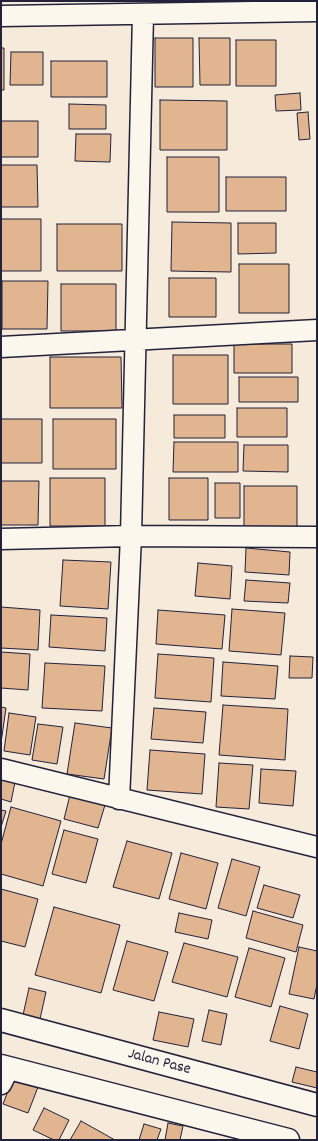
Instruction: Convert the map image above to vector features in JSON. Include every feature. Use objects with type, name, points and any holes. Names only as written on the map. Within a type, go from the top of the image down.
[{"type":"street","points":[[317,2],[317,14]]},
{"type":"street","points":[[1,16],[317,11]]},
{"type":"street","points":[[119,799],[131,536],[144,14]]},
{"type":"street","points":[[1,347],[317,330]]},
{"type":"street","points":[[1,539],[131,536],[317,537]]},
{"type":"street","points":[[1,769],[317,847]]},
{"type":"street","name":"Jalan Pase","points":[[1,1020],[317,1105]]},
{"type":"street","points":[[4,1073],[288,1140]]},
{"type":"building","points":[[155,38],[193,38],[193,87],[155,87]]},
{"type":"building","points":[[199,38],[230,38],[230,85],[200,85]]},
{"type":"building","points":[[236,40],[276,40],[276,86],[236,86]]},
{"type":"building","points":[[1,48],[4,48],[4,90],[1,90]]},
{"type":"building","points":[[11,52],[43,52],[43,85],[10,85]]},
{"type":"building","points":[[51,61],[107,61],[107,97],[51,97]]},
{"type":"building","points":[[300,93],[301,110],[276,111],[275,95]]},
{"type":"building","points":[[160,100],[227,101],[227,150],[160,150]]},
{"type":"building","points":[[69,104],[106,105],[106,129],[69,129]]},
{"type":"building","points":[[308,112],[310,139],[299,140],[297,113]]},
{"type":"building","points":[[1,121],[38,121],[38,157],[1,157]]},
{"type":"building","points":[[76,134],[111,134],[110,162],[75,161]]},
{"type":"building","points":[[167,157],[219,157],[219,212],[167,212]]},
{"type":"building","points":[[1,165],[37,165],[38,207],[1,207]]},
{"type":"building","points":[[226,177],[286,177],[286,211],[226,211]]},
{"type":"building","points":[[1,219],[41,219],[41,271],[1,271]]},
{"type":"building","points":[[172,222],[231,223],[231,272],[171,271]]},
{"type":"building","points":[[238,223],[276,223],[276,253],[238,254]]},
{"type":"building","points":[[57,224],[122,224],[122,271],[57,271]]},
{"type":"building","points":[[239,264],[289,264],[289,313],[239,313]]},
{"type":"building","points":[[169,278],[216,278],[216,317],[169,317]]},
{"type":"building","points":[[2,281],[48,281],[47,329],[2,329]]},
{"type":"building","points":[[61,284],[116,284],[116,331],[61,331]]},
{"type":"building","points":[[234,344],[292,344],[292,373],[234,373]]},
{"type":"building","points":[[173,355],[228,355],[228,404],[173,404]]},
{"type":"building","points":[[50,357],[121,357],[122,408],[50,408]]},
{"type":"building","points":[[239,377],[298,377],[298,402],[239,402]]},
{"type":"building","points":[[237,408],[287,408],[287,437],[237,437]]},
{"type":"building","points":[[174,415],[225,415],[225,438],[174,438]]},
{"type":"building","points":[[1,419],[42,419],[42,463],[1,463]]},
{"type":"building","points":[[53,419],[116,419],[116,469],[53,469]]},
{"type":"building","points":[[174,442],[238,442],[238,472],[173,472]]},
{"type":"building","points":[[244,445],[288,445],[288,472],[243,471]]},
{"type":"building","points":[[50,478],[105,478],[105,526],[50,526]]},
{"type":"building","points":[[169,478],[208,478],[208,520],[169,520]]},
{"type":"building","points":[[1,481],[39,481],[38,525],[1,525]]},
{"type":"building","points":[[215,483],[240,483],[240,518],[215,518]]},
{"type":"building","points":[[244,486],[297,486],[297,528],[244,528]]},
{"type":"building","points":[[246,548],[290,552],[289,575],[245,572]]},
{"type":"building","points":[[63,560],[111,562],[108,609],[60,606]]},
{"type":"building","points":[[198,563],[232,566],[230,599],[195,596]]},
{"type":"building","points":[[246,580],[290,583],[288,603],[244,601]]},
{"type":"building","points":[[1,607],[40,610],[38,650],[1,648]]},
{"type":"building","points":[[232,609],[285,613],[281,655],[229,651]]},
{"type":"building","points":[[158,610],[225,615],[222,649],[156,644]]},
{"type":"building","points":[[51,615],[107,618],[105,651],[49,647]]},
{"type":"building","points":[[1,652],[30,654],[28,690],[1,688]]},
{"type":"building","points":[[158,654],[214,658],[211,702],[155,698]]},
{"type":"building","points":[[290,656],[313,657],[312,678],[289,678]]},
{"type":"building","points":[[223,662],[278,666],[275,699],[221,696]]},
{"type":"building","points":[[45,663],[105,666],[102,711],[42,708]]},
{"type":"building","points":[[223,705],[288,709],[285,760],[219,755]]},
{"type":"building","points":[[1,707],[6,708],[1,743]]},
{"type":"building","points":[[154,708],[206,712],[203,743],[151,739]]},
{"type":"building","points":[[9,713],[36,717],[30,755],[4,751]]},
{"type":"building","points":[[75,723],[112,728],[104,779],[67,774]]},
{"type":"building","points":[[38,724],[63,727],[57,764],[32,760]]},
{"type":"building","points":[[150,750],[205,754],[202,794],[147,790]]},
{"type":"building","points":[[219,763],[253,765],[249,809],[216,807]]},
{"type":"building","points":[[261,769],[296,771],[293,806],[259,803]]},
{"type":"building","points":[[1,779],[15,782],[11,802],[1,799]]},
{"type":"building","points":[[70,795],[105,805],[98,828],[64,819]]},
{"type":"building","points":[[11,807],[61,821],[43,886],[1,874],[1,844]]},
{"type":"building","points":[[1,810],[6,811],[1,827]]},
{"type":"building","points":[[64,830],[98,839],[86,883],[52,874]]},
{"type":"building","points":[[127,841],[172,853],[159,899],[113,887]]},
{"type":"building","points":[[181,853],[218,863],[206,909],[169,899]]},
{"type":"building","points":[[232,859],[260,867],[246,916],[218,908]]},
{"type":"building","points":[[264,885],[300,895],[293,918],[257,908]]},
{"type":"building","points":[[1,889],[38,899],[25,947],[1,941]]},
{"type":"building","points":[[54,907],[120,925],[101,993],[35,975]]},
{"type":"building","points":[[253,911],[303,925],[296,952],[246,938]]},
{"type":"building","points":[[179,913],[212,920],[208,939],[175,932]]},
{"type":"building","points":[[127,941],[168,952],[154,1001],[113,990]]},
{"type":"building","points":[[184,943],[238,957],[227,997],[172,982]]},
{"type":"building","points":[[299,947],[317,951],[317,984],[314,999],[289,994]]},
{"type":"building","points":[[249,948],[285,958],[271,1007],[235,997]]},
{"type":"building","points":[[29,988],[46,992],[40,1019],[23,1015]]},
{"type":"building","points":[[280,1006],[308,1014],[299,1049],[270,1041]]},
{"type":"building","points":[[209,1010],[227,1014],[221,1045],[202,1041]]},
{"type":"building","points":[[159,1012],[194,1019],[188,1047],[153,1040]]},
{"type":"building","points":[[296,1067],[317,1072],[317,1088],[292,1082]]},
{"type":"building","points":[[13,1078],[38,1087],[28,1113],[3,1104]]},
{"type":"building","points":[[44,1108],[69,1120],[59,1140],[54,1140],[33,1130]]},
{"type":"building","points":[[81,1121],[115,1140],[70,1140]]},
{"type":"building","points":[[168,1123],[183,1126],[180,1140],[165,1140]]},
{"type":"building","points":[[144,1124],[161,1129],[157,1140],[139,1140]]}]
